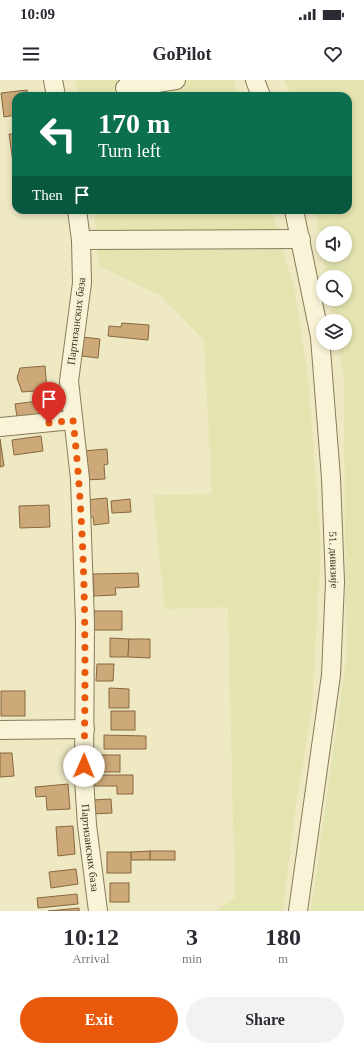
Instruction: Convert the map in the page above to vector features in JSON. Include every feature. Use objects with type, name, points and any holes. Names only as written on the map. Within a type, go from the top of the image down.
[{"type":"street","points":[[53,80],[55,92]]},
{"type":"street","points":[[125,88],[176,80]]},
{"type":"street","points":[[255,80],[260,92]]},
{"type":"street","name":"Партизанских база","points":[[78,214],[81,240],[82,283],[68,381],[80,486],[85,624],[84,779],[87,825],[98,911]]},
{"type":"street","name":"51. дивизије","points":[[295,214],[320,337],[331,478],[335,582],[331,675],[298,911]]},
{"type":"street","points":[[81,240],[301,239]]},
{"type":"street","points":[[0,427],[37,425],[73,420]]},
{"type":"street","points":[[0,730],[85,730]]},
{"type":"green space","points":[[76,80],[234,80],[238,92],[78,92]]},
{"type":"green space","points":[[284,80],[364,80],[364,911],[311,911],[346,659],[344,377],[339,350],[352,350],[352,314],[333,314],[331,306],[352,306],[352,270],[326,270],[324,262],[352,262],[352,226],[318,226],[316,214],[352,214],[352,92],[290,92]]},
{"type":"green space","points":[[94,214],[273,214],[294,288],[308,377],[321,547],[312,705],[293,825],[283,911],[216,911],[235,897],[228,607],[165,609],[153,495],[212,494],[204,340],[161,296],[99,266]]},
{"type":"building","points":[[27,90],[27,92],[12,92],[12,116],[4,117],[1,93]]},
{"type":"building","points":[[9,134],[12,134],[12,155]]},
{"type":"building","points":[[122,323],[149,325],[148,340],[108,336],[109,326],[121,327]]},
{"type":"building","points":[[83,337],[100,339],[98,358],[82,356]]},
{"type":"building","points":[[45,366],[47,390],[22,392],[17,378],[20,368]]},
{"type":"building","points":[[38,401],[41,419],[18,423],[15,404]]},
{"type":"building","points":[[41,436],[43,451],[14,455],[12,440]]},
{"type":"building","points":[[0,439],[4,466],[0,467]]},
{"type":"building","points":[[107,449],[108,464],[104,465],[105,479],[85,480],[82,451]]},
{"type":"building","points":[[107,498],[109,523],[94,525],[93,517],[87,517],[85,500]]},
{"type":"building","points":[[130,499],[131,512],[112,513],[111,501]]},
{"type":"building","points":[[49,505],[50,527],[20,528],[19,506]]},
{"type":"building","points":[[138,573],[139,587],[115,588],[116,595],[94,596],[93,574]]},
{"type":"building","points":[[94,611],[122,611],[122,630],[94,630]]},
{"type":"building","points":[[110,638],[129,639],[128,657],[110,657]]},
{"type":"building","points":[[129,639],[150,639],[150,658],[128,657]]},
{"type":"building","points":[[97,664],[114,664],[113,681],[96,681]]},
{"type":"building","points":[[109,688],[129,689],[129,708],[109,708]]},
{"type":"building","points":[[1,691],[25,691],[25,716],[1,716]]},
{"type":"building","points":[[111,711],[135,711],[135,730],[111,730]]},
{"type":"building","points":[[104,735],[146,736],[146,749],[104,749]]},
{"type":"building","points":[[0,753],[12,753],[14,776],[0,777]]},
{"type":"building","points":[[98,755],[120,755],[120,772],[98,772]]},
{"type":"building","points":[[94,775],[133,775],[133,794],[117,794],[117,786],[95,786]]},
{"type":"building","points":[[68,784],[70,809],[47,810],[46,796],[36,797],[35,787]]},
{"type":"building","points":[[111,799],[112,813],[92,814],[92,800]]},
{"type":"building","points":[[73,826],[75,854],[58,856],[56,827]]},
{"type":"building","points":[[150,851],[175,851],[175,860],[150,860]]},
{"type":"building","points":[[150,851],[150,860],[131,860],[131,852]]},
{"type":"building","points":[[107,852],[131,852],[131,873],[107,873]]},
{"type":"building","points":[[76,869],[78,884],[51,888],[49,872]]},
{"type":"building","points":[[110,883],[129,883],[129,902],[110,902]]},
{"type":"building","points":[[77,894],[78,904],[38,908],[37,898]]},
{"type":"building","points":[[79,908],[79,911],[48,911]]},
{"type":"route","points":[[49,423],[73,420],[80,479],[85,624],[84,766]]}]
